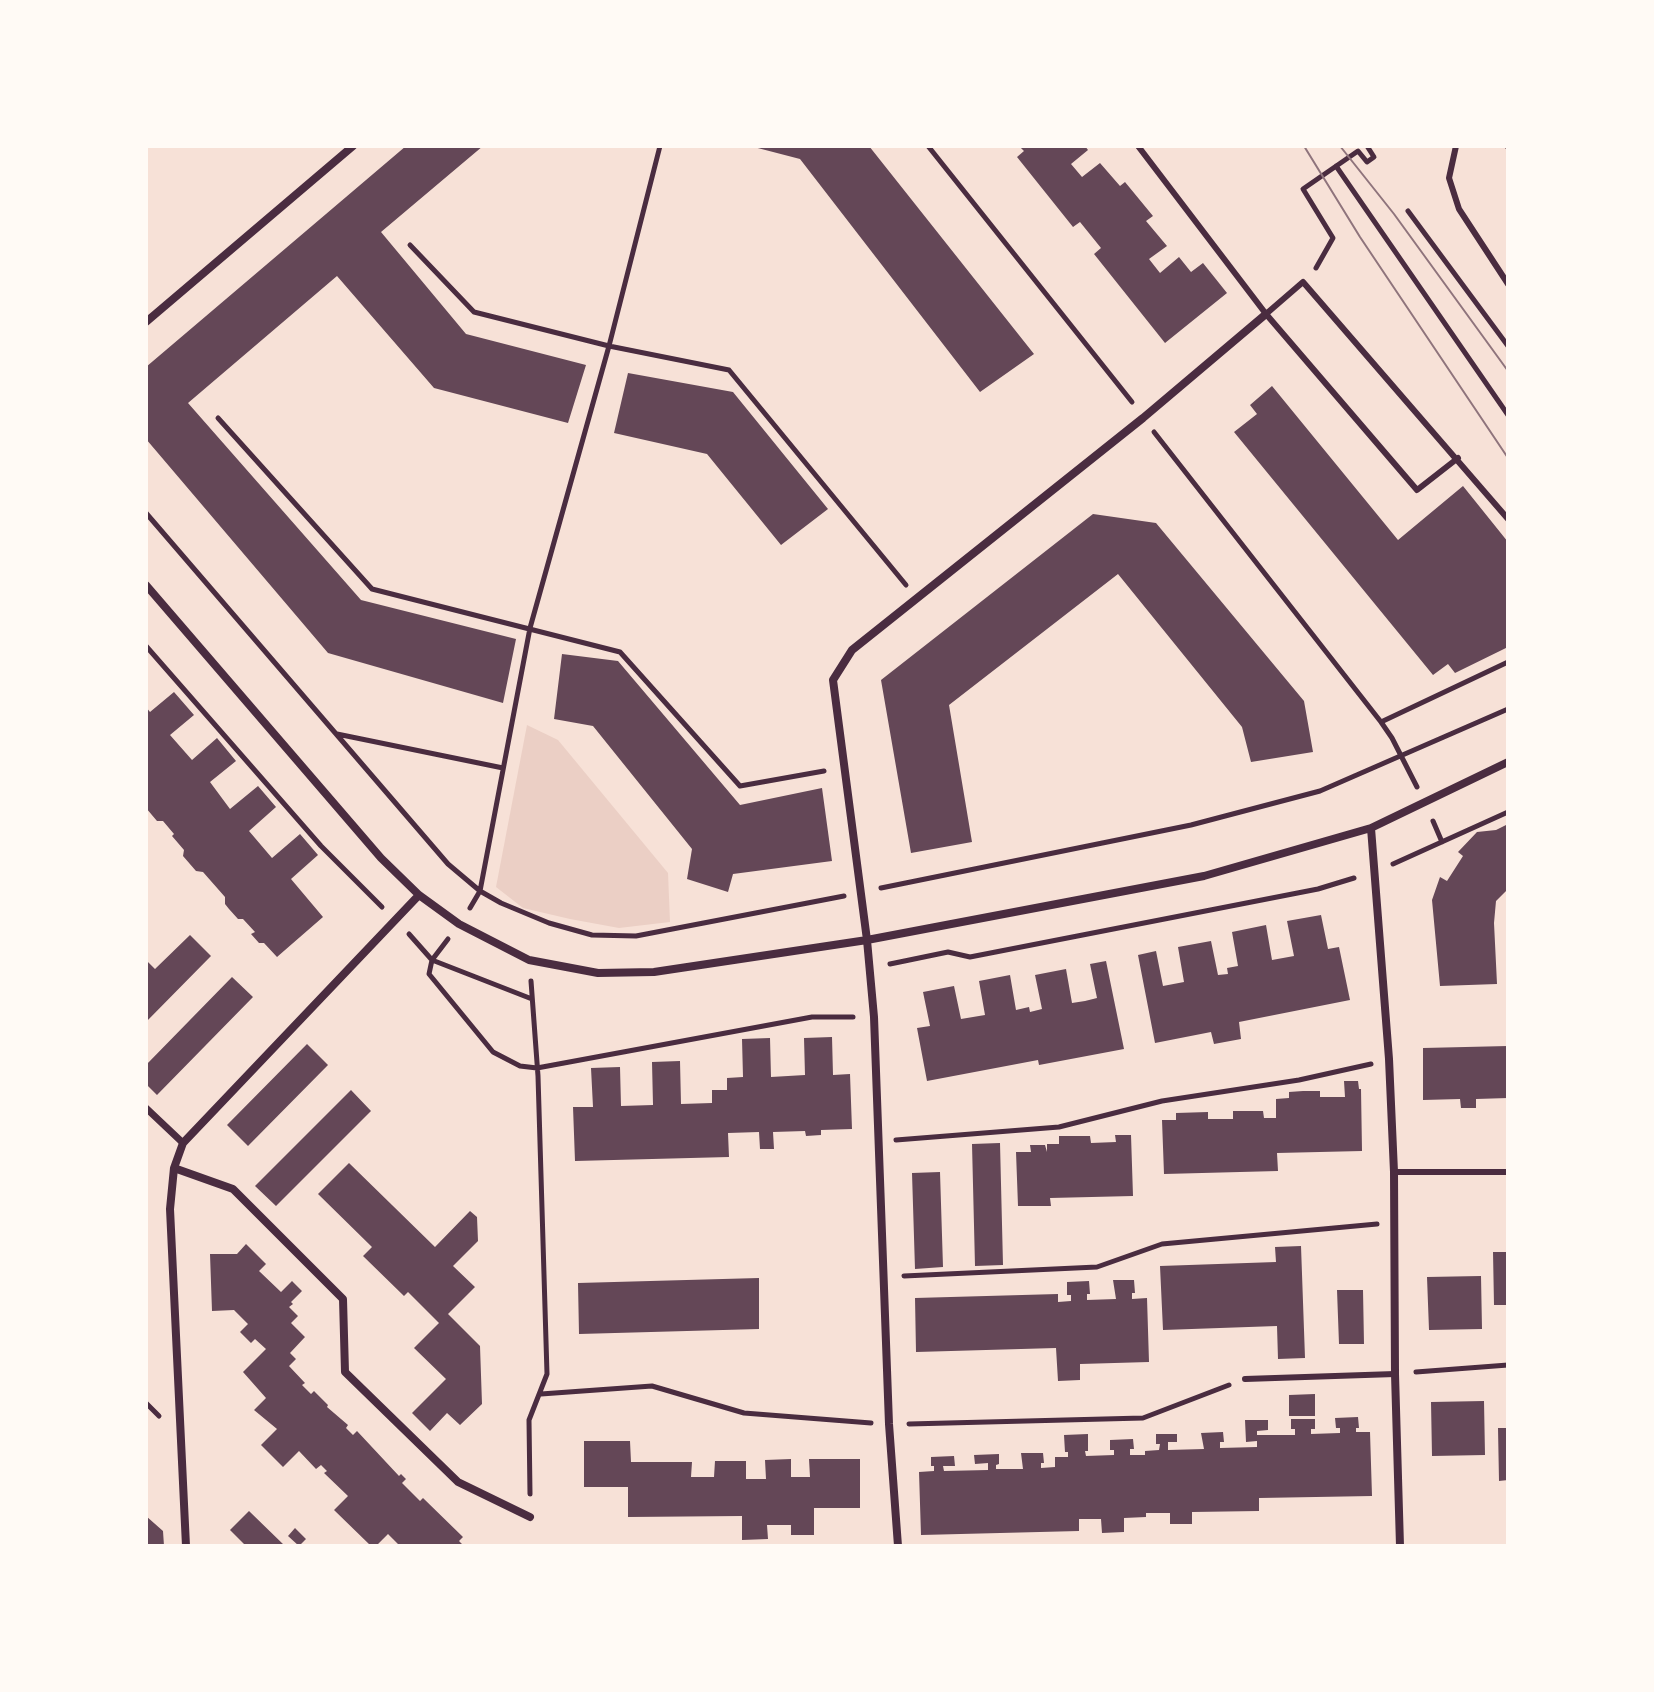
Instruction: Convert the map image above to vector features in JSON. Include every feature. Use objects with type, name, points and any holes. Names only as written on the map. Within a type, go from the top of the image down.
[{"type":"street","points":[[146,322],[353,146]]},
{"type":"street","points":[[898,1546],[889,1424],[874,1017],[833,680],[852,650],[1143,418],[1266,314]]},
{"type":"street","points":[[146,585],[381,858],[419,895],[459,924],[529,960],[598,973],[654,972],[867,940],[1204,876],[1371,828],[1508,762]]},
{"type":"street","points":[[1371,828],[1389,1059],[1394,1172],[1400,1546]]},
{"type":"street","points":[[186,1546],[170,1209],[174,1168],[183,1143],[419,895]]},
{"type":"street","points":[[146,1108],[183,1143]]},
{"type":"street","points":[[174,1168],[233,1189],[343,1299],[345,1372],[458,1482],[530,1517]]},
{"type":"lane","points":[[1138,146],[1266,314],[1417,490],[1458,458]]},
{"type":"lane","points":[[1456,146],[1449,178],[1459,209],[1508,284]]},
{"type":"lane","points":[[1266,314],[1303,282],[1508,519]]},
{"type":"lane","points":[[1394,1172],[1508,1172]]},
{"type":"lane","points":[[1245,1379],[1395,1374]]},
{"type":"path","points":[[660,146],[609,346],[530,628],[480,891],[432,960],[429,974],[493,1052],[520,1066],[537,1068],[812,1017],[874,1017]]},
{"type":"path","points":[[928,146],[1381,722],[1425,801]]},
{"type":"path","points":[[1303,282],[1322,261],[1333,238],[1303,189],[1358,151],[1367,162],[1374,157],[1367,146]]},
{"type":"path","points":[[1336,166],[1508,415]]},
{"type":"path","points":[[1408,211],[1508,346]]},
{"type":"path","points":[[410,245],[474,312],[609,346],[729,370],[917,598]]},
{"type":"path","points":[[218,418],[372,589],[620,652],[740,786],[845,767]]},
{"type":"path","points":[[146,513],[448,864],[480,891],[501,903],[592,935],[636,936],[1205,821],[1320,791],[1508,709]]},
{"type":"path","points":[[146,646],[321,846],[432,960],[532,999]]},
{"type":"path","points":[[1381,722],[1508,662]]},
{"type":"path","points":[[336,734],[504,768]]},
{"type":"path","points":[[870,969],[948,952],[970,957],[1000,952],[1318,889],[1375,871],[1508,812]]},
{"type":"path","points":[[529,960],[537,1068],[547,1374],[529,1420],[530,1517]]},
{"type":"path","points":[[879,1141],[1059,1127],[1162,1101],[1299,1080],[1389,1059]]},
{"type":"path","points":[[883,1277],[1097,1267],[1162,1244],[1396,1222]]},
{"type":"path","points":[[1395,1374],[1508,1365]]},
{"type":"path","points":[[541,1394],[652,1386],[744,1413],[889,1424],[1143,1418],[1245,1379]]},
{"type":"shaded area","points":[[527,725],[558,740],[668,873],[670,922],[619,928],[570,919],[523,908],[496,887]]},
{"type":"building","points":[[406,146],[483,146],[381,232],[466,334],[586,365],[568,423],[434,388],[337,276],[188,403],[361,600],[516,639],[503,703],[328,653],[146,439],[146,367]]},
{"type":"building","points":[[750,146],[869,146],[1034,354],[980,392],[800,159]]},
{"type":"building","points":[[1019,146],[1085,146],[1088,150],[1071,164],[1082,177],[1100,163],[1120,186],[1125,182],[1153,216],[1146,221],[1167,246],[1149,259],[1160,273],[1179,257],[1191,272],[1203,263],[1227,293],[1165,343],[1094,254],[1101,248],[1080,222],[1073,227],[1017,157],[1024,151]]},
{"type":"building","points":[[628,373],[733,392],[828,509],[781,545],[707,454],[614,433]]},
{"type":"building","points":[[1272,386],[1398,540],[1463,486],[1508,542],[1508,647],[1455,673],[1448,664],[1433,675],[1234,432],[1257,414],[1250,405]]},
{"type":"building","points":[[1093,514],[1156,523],[1304,701],[1313,752],[1251,762],[1242,727],[1118,574],[949,705],[972,842],[911,853],[881,680]]},
{"type":"building","points":[[562,654],[618,661],[740,805],[822,788],[832,861],[733,874],[728,892],[687,879],[692,849],[593,726],[554,719]]},
{"type":"building","points":[[174,692],[194,715],[170,735],[192,760],[217,738],[236,761],[210,782],[230,809],[258,786],[276,807],[249,831],[272,858],[300,834],[318,855],[291,879],[323,917],[277,957],[264,943],[259,943],[251,934],[255,932],[243,919],[238,919],[229,909],[225,897],[203,872],[196,871],[183,856],[184,850],[172,836],[174,834],[146,808],[146,707],[150,712]]},
{"type":"building","points":[[1508,824],[1508,889],[1496,901],[1494,923],[1497,984],[1440,986],[1432,900],[1440,877],[1447,881],[1463,856],[1458,852],[1477,832],[1496,830]]},
{"type":"building","points":[[1321,915],[1328,949],[1339,947],[1350,1000],[1239,1022],[1241,1039],[1214,1044],[1211,1032],[1155,1043],[1138,955],[1156,951],[1163,986],[1184,982],[1178,947],[1211,941],[1218,975],[1228,974],[1227,968],[1238,966],[1232,932],[1266,925],[1272,960],[1294,956],[1287,921]]},
{"type":"building","points":[[190,935],[211,956],[146,1022],[146,960],[155,969]]},
{"type":"building","points":[[1106,961],[1124,1049],[1039,1065],[1038,1060],[927,1081],[917,1028],[930,1026],[923,992],[954,986],[961,1019],[985,1015],[979,981],[1010,975],[1016,1010],[1029,1007],[1030,1012],[1042,1009],[1035,975],[1066,969],[1072,1003],[1085,1001],[1097,998],[1090,964]]},
{"type":"building","points":[[232,977],[253,997],[157,1095],[146,1084],[146,1065]]},
{"type":"building","points":[[832,1037],[833,1075],[850,1074],[852,1129],[821,1130],[821,1135],[806,1136],[805,1131],[773,1132],[774,1149],[760,1149],[759,1132],[728,1133],[729,1157],[575,1161],[573,1107],[593,1107],[591,1068],[620,1067],[621,1106],[653,1105],[652,1062],[680,1061],[681,1104],[712,1103],[712,1090],[727,1090],[727,1078],[743,1077],[742,1039],[770,1038],[771,1077],[805,1075],[804,1038]]},
{"type":"building","points":[[307,1044],[328,1065],[248,1146],[227,1125]]},
{"type":"building","points":[[1508,1046],[1508,1098],[1476,1099],[1476,1108],[1461,1108],[1460,1099],[1423,1100],[1423,1048]]},
{"type":"building","points":[[1344,1081],[1358,1081],[1361,1089],[1362,1151],[1277,1153],[1278,1171],[1164,1174],[1162,1120],[1176,1120],[1176,1113],[1208,1112],[1208,1119],[1233,1119],[1233,1111],[1263,1111],[1264,1118],[1276,1118],[1276,1099],[1289,1098],[1289,1092],[1303,1091],[1320,1091],[1320,1097],[1345,1097]]},
{"type":"building","points":[[351,1090],[371,1111],[276,1206],[255,1186]]},
{"type":"building","points":[[1115,1135],[1131,1135],[1133,1196],[1050,1198],[1051,1206],[1018,1206],[1016,1152],[1031,1152],[1030,1145],[1045,1145],[1047,1152],[1047,1144],[1059,1144],[1059,1136],[1090,1136],[1091,1143],[1116,1142]]},
{"type":"building","points":[[1000,1143],[1003,1265],[975,1266],[972,1144]]},
{"type":"building","points":[[349,1163],[435,1247],[470,1211],[477,1217],[478,1241],[453,1266],[475,1287],[448,1314],[480,1346],[482,1404],[460,1425],[447,1413],[430,1431],[412,1413],[446,1379],[414,1348],[439,1323],[408,1292],[404,1296],[363,1256],[372,1247],[318,1194]]},
{"type":"building","points":[[940,1172],[943,1267],[915,1269],[912,1173]]},
{"type":"building","points":[[246,1244],[266,1264],[259,1271],[281,1292],[292,1281],[302,1291],[289,1307],[298,1316],[291,1323],[305,1337],[290,1353],[296,1359],[289,1366],[305,1383],[302,1385],[311,1394],[314,1391],[348,1425],[346,1428],[353,1435],[357,1431],[399,1476],[401,1474],[406,1479],[402,1483],[420,1501],[423,1498],[463,1537],[459,1541],[464,1546],[400,1546],[388,1534],[376,1546],[371,1546],[334,1510],[348,1496],[324,1473],[327,1471],[321,1465],[316,1469],[299,1451],[283,1467],[261,1445],[277,1429],[254,1410],[266,1398],[243,1372],[266,1349],[255,1339],[251,1343],[240,1332],[248,1324],[234,1310],[212,1311],[210,1254],[237,1254]]},
{"type":"building","points":[[1301,1246],[1305,1358],[1278,1359],[1277,1326],[1163,1330],[1160,1266],[1276,1262],[1275,1247]]},
{"type":"building","points":[[1493,1252],[1508,1252],[1508,1305],[1494,1305]]},
{"type":"building","points":[[1481,1276],[1482,1329],[1429,1330],[1427,1277]]},
{"type":"building","points":[[759,1278],[759,1329],[579,1334],[578,1283]]},
{"type":"building","points":[[1113,1280],[1134,1280],[1132,1299],[1147,1298],[1149,1362],[1080,1364],[1080,1380],[1058,1381],[1056,1348],[916,1352],[915,1298],[1058,1294],[1058,1302],[1071,1301],[1071,1295],[1067,1295],[1067,1282],[1089,1281],[1087,1300],[1116,1299]]},
{"type":"building","points":[[1337,1290],[1363,1290],[1364,1344],[1339,1344]]},
{"type":"building","points":[[1315,1394],[1315,1416],[1289,1416],[1289,1395]]},
{"type":"building","points":[[1484,1401],[1485,1455],[1432,1456],[1431,1402]]},
{"type":"building","points":[[1358,1417],[1359,1428],[1356,1432],[1370,1432],[1372,1496],[1259,1498],[1259,1511],[1192,1512],[1192,1524],[1170,1524],[1170,1513],[1146,1513],[1146,1517],[1124,1518],[1124,1532],[1102,1533],[1101,1519],[1079,1519],[1079,1531],[921,1535],[919,1472],[934,1471],[931,1457],[954,1456],[955,1466],[943,1466],[944,1471],[988,1470],[988,1463],[975,1464],[974,1455],[999,1454],[996,1469],[1023,1469],[1021,1453],[1043,1453],[1041,1468],[1055,1467],[1055,1457],[1068,1457],[1064,1435],[1088,1434],[1086,1456],[1114,1455],[1114,1450],[1110,1450],[1110,1440],[1133,1439],[1134,1449],[1130,1449],[1130,1455],[1145,1455],[1145,1451],[1159,1450],[1156,1434],[1177,1434],[1177,1442],[1168,1442],[1168,1450],[1204,1449],[1201,1433],[1223,1432],[1224,1442],[1220,1442],[1220,1448],[1257,1447],[1257,1441],[1246,1442],[1245,1420],[1268,1420],[1268,1430],[1257,1431],[1257,1435],[1295,1435],[1295,1429],[1291,1429],[1291,1419],[1315,1419],[1315,1429],[1311,1429],[1311,1434],[1340,1433],[1335,1418]]},
{"type":"building","points":[[1498,1428],[1508,1428],[1508,1480],[1499,1481]]},
{"type":"building","points":[[584,1441],[630,1441],[631,1462],[692,1462],[691,1477],[714,1477],[715,1461],[746,1461],[746,1479],[766,1479],[765,1460],[791,1459],[791,1477],[810,1477],[809,1459],[860,1459],[860,1508],[814,1508],[814,1535],[791,1535],[791,1525],[767,1525],[768,1539],[742,1540],[742,1516],[628,1517],[628,1487],[584,1487]]},
{"type":"building","points":[[249,1511],[285,1546],[246,1546],[230,1530]]},
{"type":"building","points":[[146,1516],[163,1531],[164,1546],[146,1546]]},
{"type":"building","points":[[295,1528],[306,1539],[299,1546],[288,1536]]},
{"type":"tram line","points":[[1304,146],[1360,237],[1508,458]]},
{"type":"tram line","points":[[1340,146],[1394,214],[1508,371]]}]
